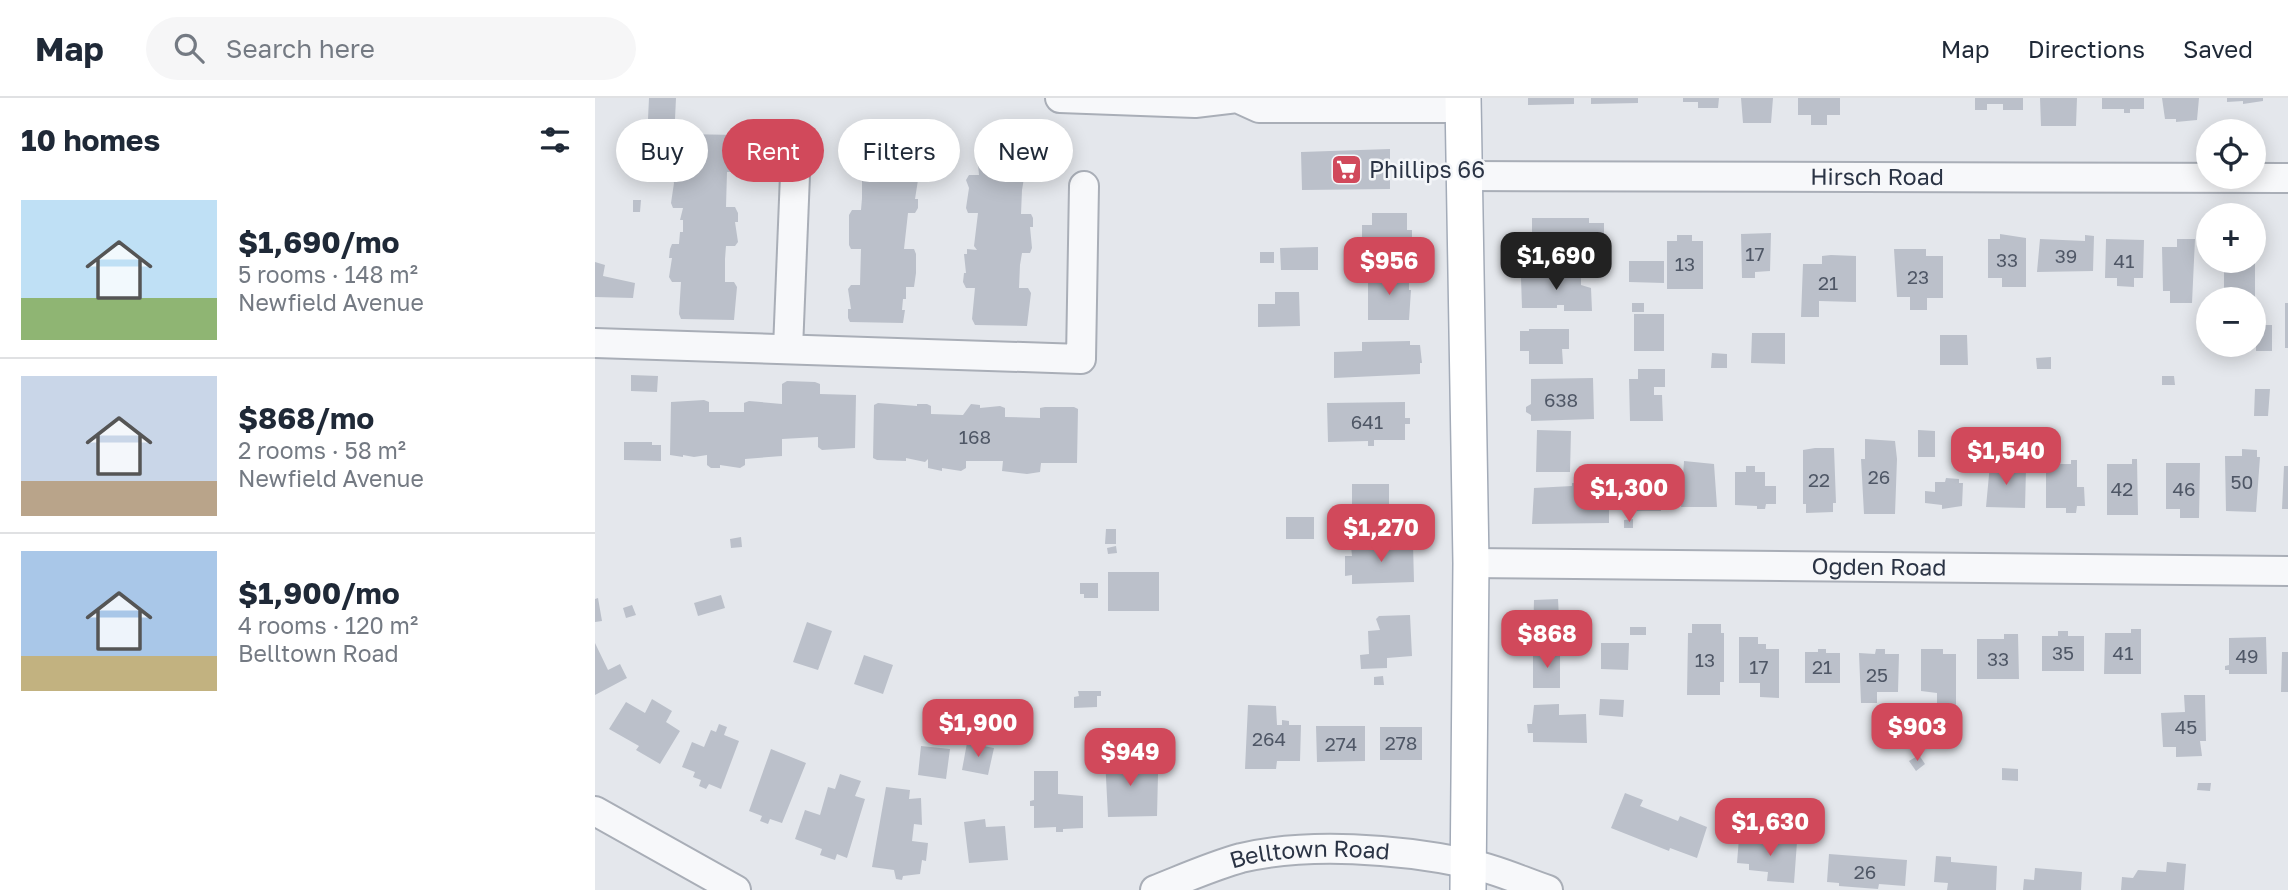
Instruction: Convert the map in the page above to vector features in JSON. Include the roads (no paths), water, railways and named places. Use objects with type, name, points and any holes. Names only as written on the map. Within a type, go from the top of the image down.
[{"type":"main road","points":[[1463,103],[1471,563],[1468,876]]},
{"type":"street","points":[[1060,98],[1195,103],[1237,98],[1259,108],[1297,103],[1463,103]]},
{"type":"street","name":"Hirsch Road","points":[[1466,176],[2288,178]]},
{"type":"street","points":[[788,349],[795,182]]},
{"type":"street","points":[[595,343],[1081,359],[1084,186]]},
{"type":"street","name":"Ogden Road","points":[[1471,563],[2288,571]]},
{"type":"street","points":[[595,811],[736,890]]},
{"type":"street","name":"Belltown Road","points":[[1155,890],[1239,859],[1289,851],[1374,851],[1468,876],[1548,890]]},
{"type":"place","name":"Phillips 66","points":[[1346,170]]}]
